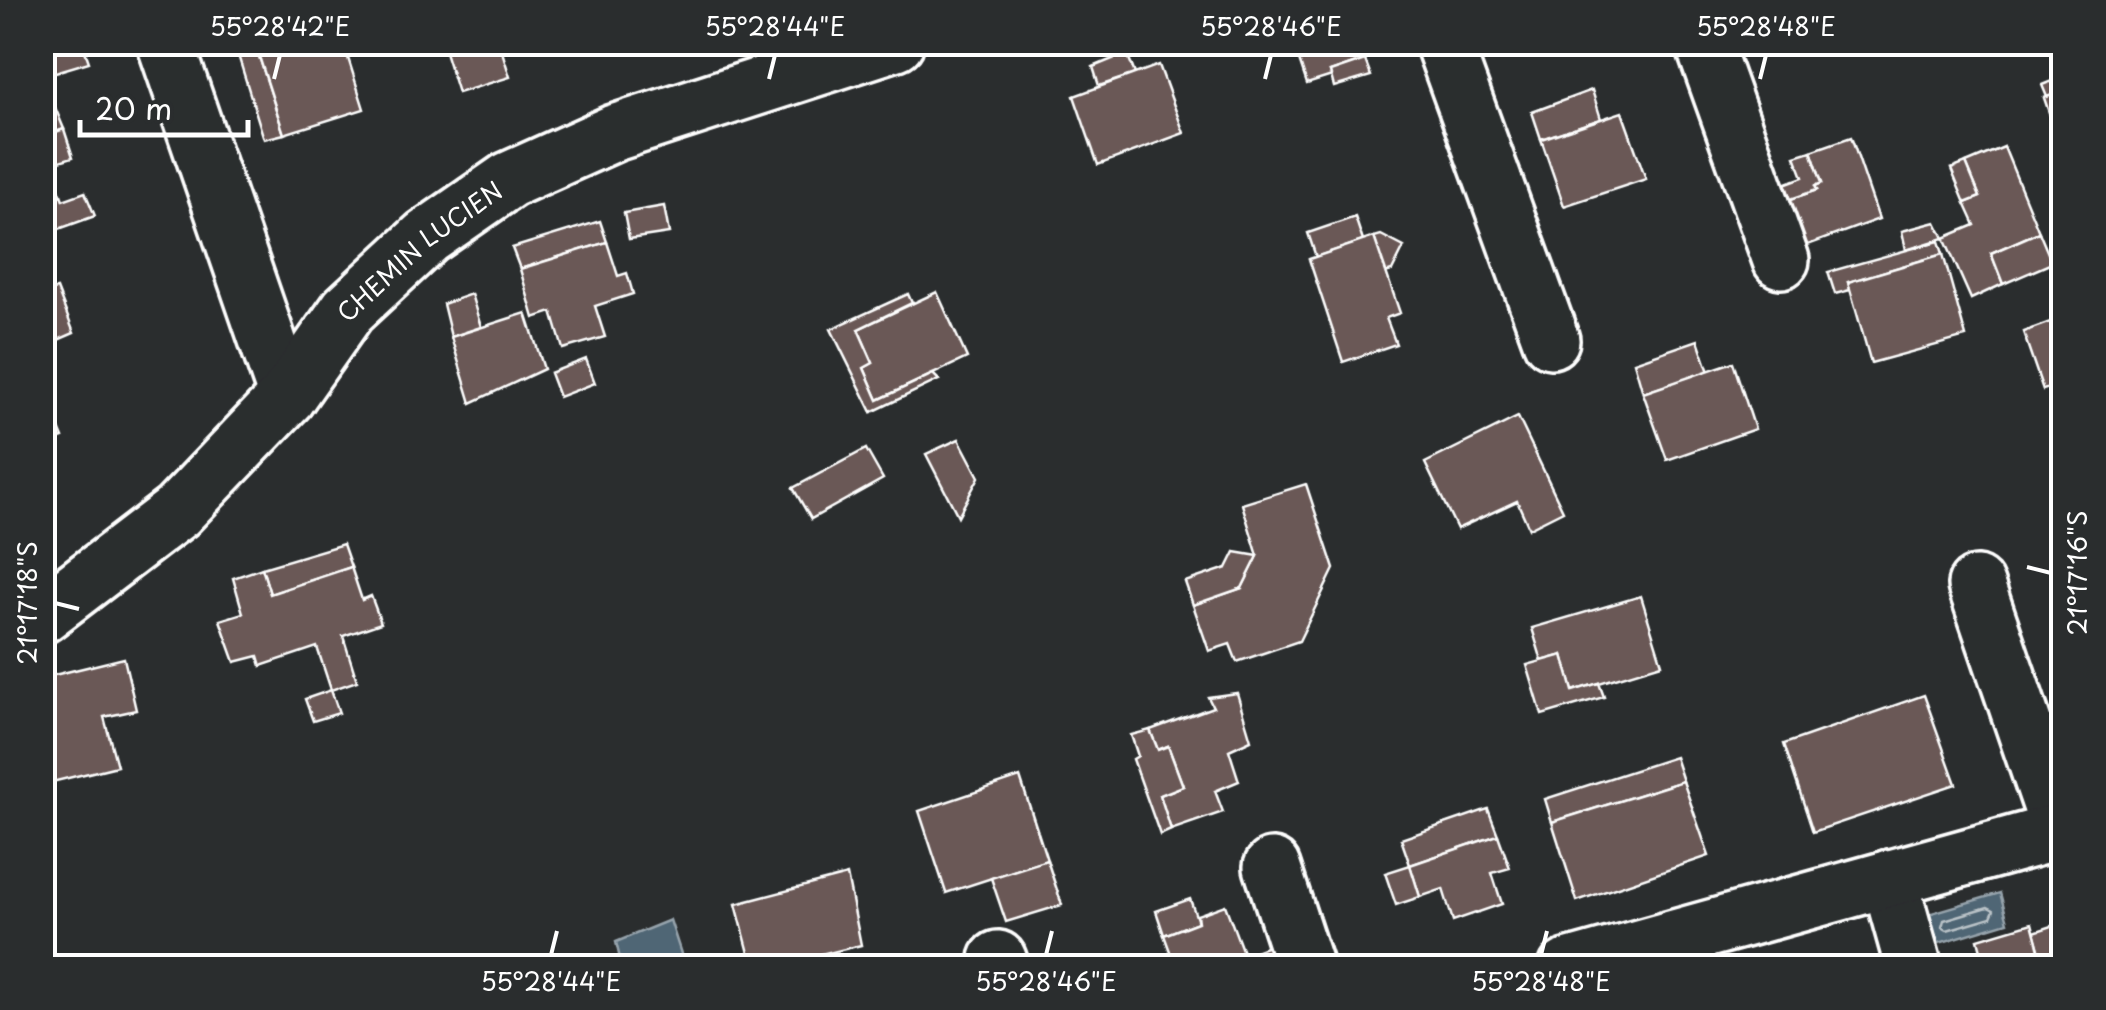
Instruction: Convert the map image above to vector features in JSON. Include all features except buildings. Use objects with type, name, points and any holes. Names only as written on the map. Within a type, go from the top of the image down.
[{"type":"street","points":[[165,42],[286,397]]},
{"type":"street","points":[[1442,42],[1551,340]]},
{"type":"street","points":[[1703,42],[1780,260]]},
{"type":"street","name":"CHEMIN LUCIEN","points":[[42,616],[177,512],[286,397],[348,310],[427,236],[509,180],[614,133],[877,46]]},
{"type":"street","points":[[1566,968],[2062,830],[1976,585]]},
{"type":"street","points":[[1272,868],[1305,968]]},
{"type":"street","points":[[1890,878],[1914,968]]},
{"type":"water","points":[[2000,893],[2008,922],[1936,944],[1928,914]]},
{"type":"water","points":[[670,920],[684,963],[672,967],[622,967],[616,942]]}]
